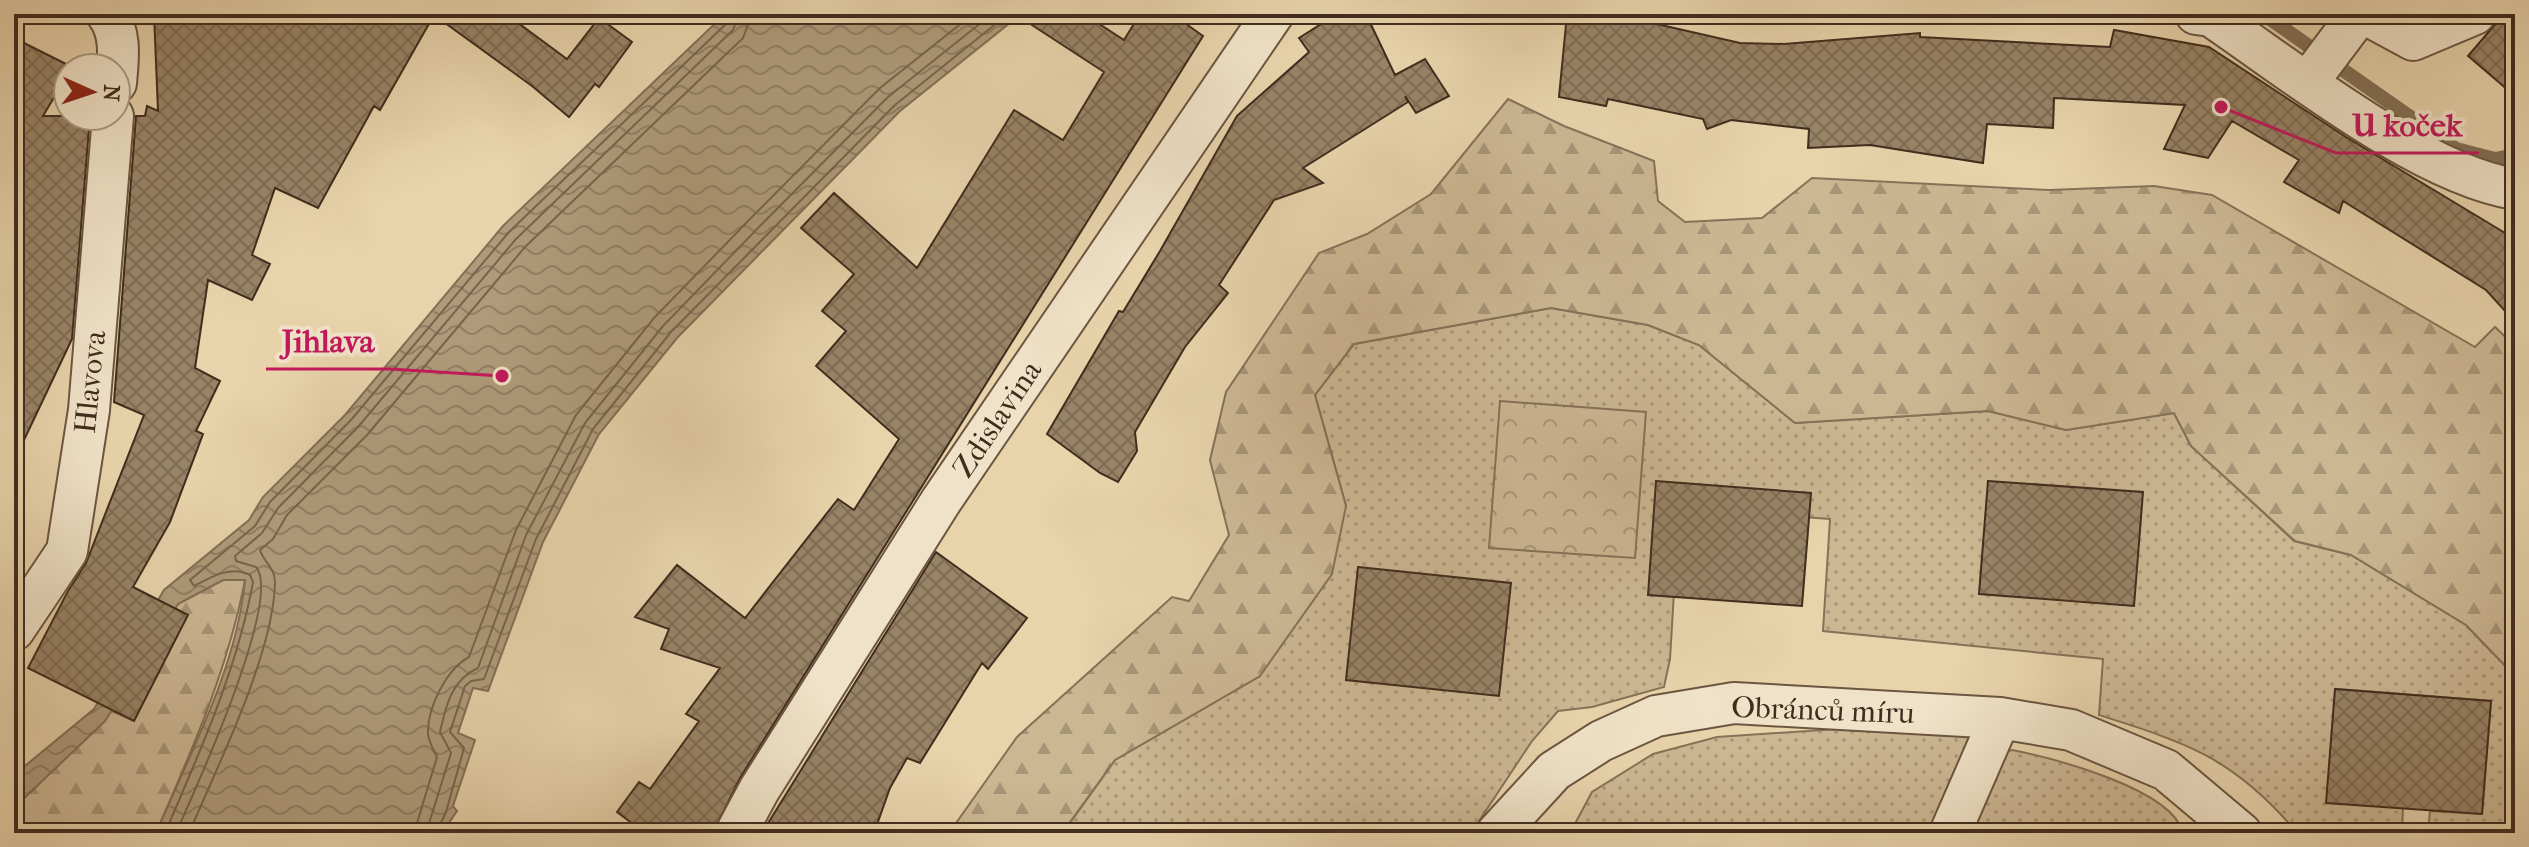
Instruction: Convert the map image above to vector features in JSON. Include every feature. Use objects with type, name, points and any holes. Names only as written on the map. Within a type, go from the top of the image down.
[{"type":"street","points":[[107,14],[113,23],[119,52]]},
{"type":"street","name":"Zdislavina","points":[[736,833],[759,790],[941,501],[1273,14]]},
{"type":"street","points":[[2196,14],[2340,40],[2413,40],[2475,14]]},
{"type":"street","points":[[2340,40],[2401,143],[2485,184],[2515,189]]},
{"type":"street","name":"Hlavova","points":[[14,630],[67,551],[89,410],[112,132]]},
{"type":"street","name":"Obránců míru","points":[[1497,833],[1554,771],[1601,741],[1656,716],[1734,703],[2000,718],[2071,730],[2166,770],[2241,833]]},
{"type":"street","points":[[1950,833],[2000,718]]},
{"type":"green space","points":[[1508,99],[1564,126],[1654,161],[1658,201],[1685,222],[1762,218],[1812,178],[2049,190],[2154,186],[2212,195],[2475,347],[2495,327],[2515,346],[2515,676],[2466,625],[2351,555],[2295,541],[2191,446],[2174,413],[2066,430],[1988,411],[1795,423],[1699,345],[1648,325],[1551,308],[1354,344],[1315,395],[1346,506],[1332,574],[1260,676],[1115,760],[1062,833],[949,833],[1017,737],[1172,597],[1189,601],[1229,535],[1210,460],[1226,392],[1319,253],[1367,234],[1431,194]]},
{"type":"green space","points":[[1551,308],[1648,325],[1699,345],[1795,423],[1989,411],[2066,430],[2174,413],[2191,446],[2294,541],[2351,555],[2466,625],[2515,676],[2515,833],[2428,833],[2430,811],[2482,814],[2491,701],[2336,689],[2403,808],[2402,833],[2293,828],[2249,784],[2205,755],[2157,734],[2099,715],[2103,659],[1823,631],[1830,519],[1679,508],[1670,659],[1664,687],[1592,707],[1558,711],[1532,741],[1471,833],[1063,833],[1115,760],[1260,676],[1346,506],[1315,395],[1354,344]]},
{"type":"green space","points":[[1500,401],[1646,412],[1635,558],[1489,548]]},
{"type":"green space","points":[[223,580],[245,580],[238,613],[208,709],[156,833],[14,833],[14,808],[112,711],[134,721],[187,615],[175,608],[177,604]]},
{"type":"green space","points":[[2000,718],[1950,833],[1895,827],[1892,833],[1570,833],[1592,792],[1653,754],[1717,737]]},
{"type":"green space","points":[[2012,750],[2081,768],[2135,790],[2158,803],[2174,817],[2183,833],[1960,833],[2004,752]]},
{"type":"water","points":[[725,14],[1021,14],[900,111],[677,338],[599,434],[543,542],[488,691],[473,688],[458,733],[475,740],[453,806],[457,811],[442,833],[156,833],[222,677],[240,613],[245,580],[223,580],[178,604],[105,721],[14,808],[14,775],[94,709],[164,590],[249,520],[263,497],[345,415],[503,226]]},
{"type":"building","points":[[154,14],[506,14],[567,59],[599,18],[632,42],[599,87],[595,84],[569,117],[532,86],[434,15],[380,110],[374,106],[318,208],[275,188],[252,255],[270,264],[252,300],[208,280],[195,368],[220,381],[196,431],[203,434],[170,522],[133,587],[188,615],[134,721],[28,668],[86,563],[144,415],[114,402],[136,116],[145,116],[147,106],[158,111]]},
{"type":"building","points":[[1015,14],[1084,14],[1124,40],[1140,14],[1172,14],[1203,36],[740,778],[713,833],[645,833],[617,812],[639,782],[650,789],[699,721],[686,714],[720,668],[661,649],[669,629],[635,617],[677,565],[745,618],[838,499],[854,510],[899,439],[816,366],[846,331],[822,311],[854,274],[801,228],[834,193],[917,268],[1014,110],[1063,140],[1104,72]]},
{"type":"building","points":[[1337,14],[1366,14],[1395,75],[1425,59],[1449,96],[1416,113],[1405,96],[1408,102],[1303,168],[1323,183],[1274,200],[1219,285],[1228,293],[1185,347],[1135,432],[1137,451],[1118,482],[1100,473],[1047,434],[1119,311],[1123,312],[1160,251],[1237,116],[1309,52],[1299,38]]},
{"type":"building","points":[[1567,14],[1613,14],[1740,43],[1784,44],[1920,33],[1920,37],[2110,47],[2114,30],[2209,47],[2346,137],[2515,239],[2515,322],[2486,290],[2343,201],[2339,213],[2284,182],[2299,160],[2232,121],[2208,158],[2164,149],[2185,105],[2054,98],[2053,128],[1987,124],[1983,163],[1870,145],[1808,148],[1809,129],[1731,120],[1707,129],[1703,119],[1608,99],[1606,106],[1559,97]]},
{"type":"building","points":[[2504,14],[2515,14],[2515,96],[2468,56]]},
{"type":"building","points":[[14,38],[52,57],[52,101],[43,116],[52,116],[52,132],[89,132],[72,339],[14,461]]},
{"type":"building","points":[[1656,481],[1811,493],[1802,606],[1648,595]]},
{"type":"building","points":[[1988,481],[2143,492],[2134,606],[1979,594]]},
{"type":"building","points":[[936,552],[1027,618],[988,669],[982,663],[920,763],[907,758],[890,788],[874,833],[762,833]]},
{"type":"building","points":[[1358,567],[1511,583],[1499,696],[1346,680]]},
{"type":"building","points":[[2335,689],[2491,701],[2482,814],[2326,803]]},
{"type":"waterway","points":[[2263,14],[2456,149],[2495,159],[2515,155]]},
{"type":"place","name":"U koček","points":[[2221,107]]},
{"type":"place","name":"Jihlava","points":[[502,376]]}]
